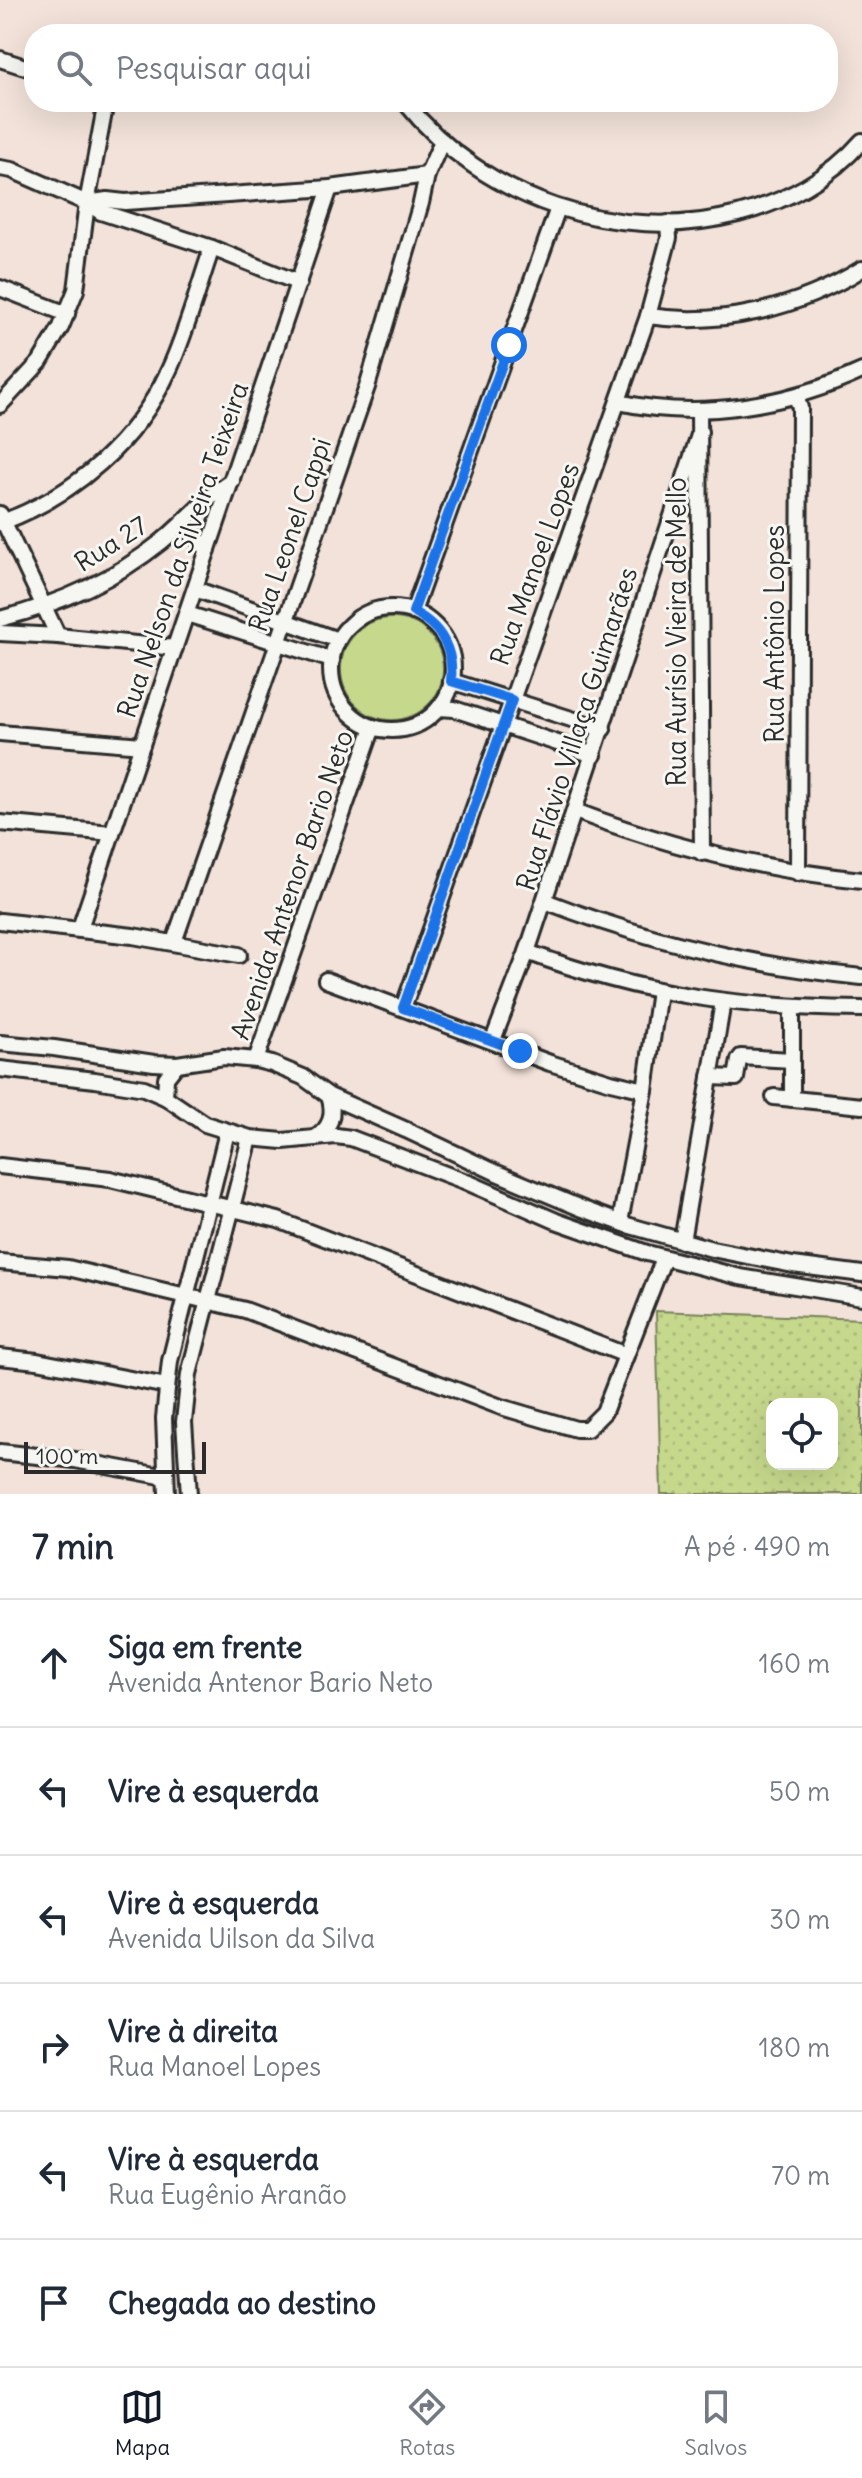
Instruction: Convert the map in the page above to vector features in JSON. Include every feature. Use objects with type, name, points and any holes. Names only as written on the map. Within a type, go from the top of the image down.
[{"type":"street","points":[[0,59],[24,67]]},
{"type":"street","points":[[0,405],[40,362],[67,314],[76,290],[87,203],[104,112]]},
{"type":"street","points":[[414,112],[442,141],[497,180],[558,208],[606,219],[668,223],[728,216],[775,202],[798,193],[861,143]]},
{"type":"street","name":"Rua Leonel Cappi","points":[[174,942],[367,387],[427,175],[442,141]]},
{"type":"street","points":[[0,168],[12,170],[101,212],[212,248],[299,283]]},
{"type":"street","points":[[87,203],[330,188],[427,175]]},
{"type":"street","name":"Rua Nelson da Silveira Teixeira","points":[[80,928],[330,188]]},
{"type":"street","points":[[413,612],[558,208]]},
{"type":"street","name":"Rua Manoel Lopes","points":[[403,1008],[648,316],[669,238],[668,223]]},
{"type":"street","points":[[58,636],[1,520],[36,508],[74,485],[108,457],[137,424],[171,367],[212,248]]},
{"type":"street","points":[[648,316],[691,319],[761,310],[822,291],[862,269]]},
{"type":"street","points":[[0,288],[67,314]]},
{"type":"street","points":[[618,402],[649,409],[699,410],[761,404],[833,385],[862,371]]},
{"type":"street","name":"Rua Antônio Lopes","points":[[796,396],[800,408],[798,873]]},
{"type":"street","name":"Rua Aurísio Vieira de Mello","points":[[699,410],[702,853]]},
{"type":"street","name":"Rua Flávio Villaça Guimarães","points":[[493,1040],[545,901],[700,432]]},
{"type":"street","name":"Rua 27","points":[[0,619],[44,607],[120,570],[180,526],[215,491],[232,481]]},
{"type":"street","points":[[180,526],[208,550]]},
{"type":"street","points":[[195,589],[338,640]]},
{"type":"street","points":[[392,608],[413,612],[431,624],[445,640],[452,660],[451,681],[439,708],[423,721],[404,729],[373,727],[355,717],[341,702],[332,682],[332,660],[338,640],[352,623],[370,612],[392,608]]},
{"type":"street","points":[[187,614],[332,660]]},
{"type":"street","points":[[0,633],[175,648]]},
{"type":"street","points":[[451,681],[603,729]]},
{"type":"street","points":[[439,708],[454,709],[594,755]]},
{"type":"street","name":"Avenida Antenor Bario Neto","points":[[256,1060],[373,727]]},
{"type":"street","points":[[0,733],[142,745]]},
{"type":"street","points":[[575,811],[702,853],[798,873],[862,880]]},
{"type":"street","points":[[0,823],[112,833]]},
{"type":"street","points":[[545,901],[620,928],[697,950],[779,967],[862,977]]},
{"type":"street","points":[[0,921],[80,928],[239,955]]},
{"type":"street","points":[[527,952],[588,973],[659,991],[723,1002],[792,1008],[862,1009]]},
{"type":"street","points":[[326,980],[581,1073],[645,1090]]},
{"type":"street","points":[[620,1222],[645,1090],[659,991]]},
{"type":"street","points":[[682,1241],[723,1002]]},
{"type":"street","points":[[792,1015],[792,1099]]},
{"type":"street","points":[[0,1043],[177,1064],[224,1057],[256,1060],[303,1077],[329,1096],[540,1192],[620,1222],[682,1241],[766,1260],[862,1274]]},
{"type":"street","points":[[714,1055],[739,1060],[746,1056],[792,1060]]},
{"type":"street","points":[[710,1077],[736,1078],[739,1060]]},
{"type":"street","points":[[165,1097],[166,1078],[177,1064]]},
{"type":"street","points":[[0,1069],[144,1088],[165,1097],[191,1116],[227,1132],[250,1138],[283,1141],[336,1136],[351,1138],[469,1183],[556,1221],[664,1258],[752,1279],[862,1297]]},
{"type":"street","points":[[315,1138],[330,1121],[332,1109],[329,1096]]},
{"type":"street","points":[[774,1097],[862,1106]]},
{"type":"street","points":[[167,1494],[164,1418],[170,1361],[227,1132]]},
{"type":"street","points":[[189,1494],[184,1422],[189,1374],[250,1138]]},
{"type":"street","points":[[0,1166],[110,1179],[278,1220],[626,1355]]},
{"type":"street","points":[[0,1262],[68,1268],[245,1310],[501,1407],[576,1429],[587,1429],[604,1412],[664,1258]]},
{"type":"street","points":[[0,1357],[167,1386]]},
{"type":"street","points":[[0,1452],[75,1460],[166,1477]]},
{"type":"green space","points":[[392,618],[411,622],[428,633],[439,650],[443,669],[439,688],[428,705],[411,716],[392,720],[373,716],[356,705],[345,688],[341,669],[345,650],[356,633],[373,622]]},
{"type":"green space","points":[[656,1311],[862,1319],[862,1494],[661,1494]]},
{"type":"route","points":[[509,345],[413,612],[423,617],[445,640],[452,660],[451,681],[512,700],[403,1008],[520,1051]]}]
